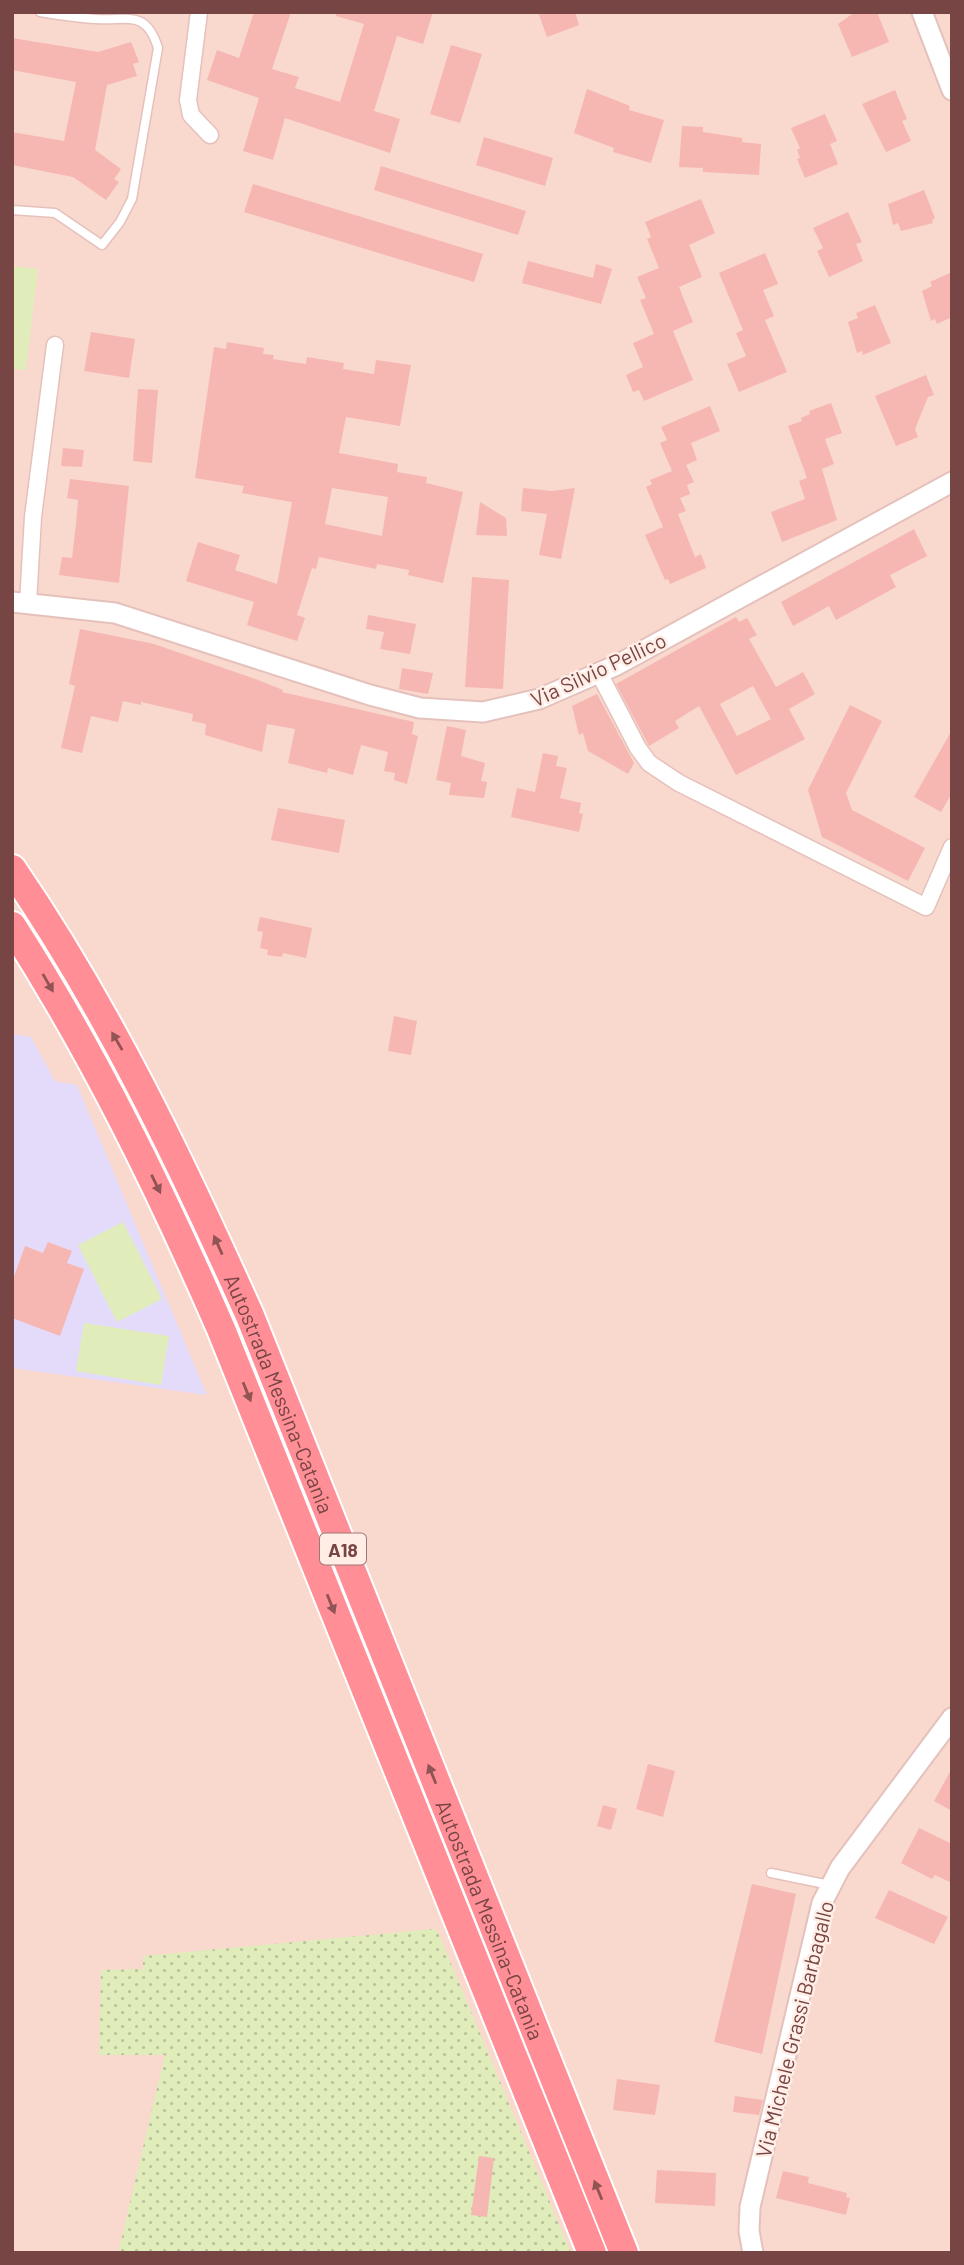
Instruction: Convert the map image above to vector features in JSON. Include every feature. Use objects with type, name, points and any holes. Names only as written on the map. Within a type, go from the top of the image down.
[{"type":"highway","name":"Autostrada Messina-Catania","points":[[12,869],[122,1049],[198,1200],[250,1316],[624,2253]]},
{"type":"highway","name":"Autostrada Messina-Catania","points":[[12,926],[94,1062],[175,1222],[221,1329],[592,2253]]},
{"type":"street","points":[[199,12],[188,100],[191,115],[198,126],[210,135]]},
{"type":"street","points":[[922,12],[952,90]]},
{"type":"street","points":[[20,602],[55,345]]},
{"type":"street","name":"Via Silvio Pellico","points":[[20,602],[115,613],[370,695],[450,712],[507,709],[539,699],[599,673],[952,482]]},
{"type":"street","points":[[599,673],[638,748],[649,763],[679,783],[926,907],[952,847]]},
{"type":"street","name":"Via Michele Grassi Barbagallo","points":[[753,2253],[749,2231],[750,2207],[822,1903],[830,1885],[952,1718]]},
{"type":"lane","points":[[12,210],[55,213],[102,245],[120,222],[132,199],[158,48],[153,33],[135,18],[99,19],[40,12]]},
{"type":"lane","points":[[771,1873],[830,1885]]},
{"type":"shaded area","points":[[12,12],[952,12],[952,2253],[12,2253]]},
{"type":"shaded area","points":[[12,1034],[31,1037],[55,1081],[77,1085],[207,1395],[12,1368]]},
{"type":"green space","points":[[12,266],[38,269],[26,370],[12,369]]},
{"type":"green space","points":[[123,1222],[162,1299],[117,1322],[78,1245]]},
{"type":"green space","points":[[84,1323],[169,1336],[161,1385],[76,1371]]},
{"type":"green space","points":[[434,1929],[438,1932],[571,2253],[118,2253],[165,2055],[99,2055],[101,1970],[143,1969],[143,1956]]},
{"type":"building","points":[[254,12],[291,12],[272,69],[299,77],[295,88],[340,102],[364,24],[336,16],[336,12],[433,12],[423,44],[397,36],[374,111],[400,119],[390,153],[285,118],[273,160],[243,151],[259,98],[207,80],[217,50],[239,58]]},
{"type":"building","points":[[538,12],[575,12],[579,25],[547,37]]},
{"type":"building","points":[[855,12],[877,12],[889,42],[852,57],[838,24]]},
{"type":"building","points":[[12,38],[98,52],[131,42],[139,62],[133,64],[137,76],[107,85],[95,150],[121,169],[114,179],[119,182],[106,200],[73,177],[12,165],[12,132],[64,141],[76,82],[12,70]]},
{"type":"building","points":[[451,45],[482,54],[460,123],[430,114]]},
{"type":"building","points":[[587,89],[630,106],[629,110],[664,120],[651,163],[613,152],[614,148],[574,133]]},
{"type":"building","points":[[895,90],[907,119],[902,121],[911,141],[886,152],[862,104]]},
{"type":"building","points":[[825,114],[837,141],[830,144],[838,164],[805,178],[797,159],[800,158],[797,150],[800,148],[791,128]]},
{"type":"building","points":[[682,126],[703,127],[703,132],[761,144],[759,175],[703,172],[703,168],[679,167]]},
{"type":"building","points":[[484,137],[553,158],[545,186],[476,165]]},
{"type":"building","points":[[381,166],[526,211],[518,235],[374,190]]},
{"type":"building","points":[[253,184],[483,254],[474,282],[244,212]]},
{"type":"building","points":[[924,190],[935,218],[933,223],[901,231],[898,223],[893,225],[888,204]]},
{"type":"building","points":[[701,199],[715,233],[689,245],[702,277],[679,287],[693,322],[673,331],[693,380],[644,401],[639,390],[633,392],[626,375],[643,367],[633,343],[654,334],[640,300],[646,298],[637,277],[659,268],[647,239],[651,237],[645,222]]},
{"type":"building","points":[[848,212],[862,242],[856,244],[863,261],[829,277],[817,251],[823,248],[813,228]]},
{"type":"building","points":[[765,253],[778,284],[763,290],[774,316],[765,320],[787,372],[739,392],[727,364],[746,356],[736,333],[743,330],[719,273]]},
{"type":"building","points":[[528,261],[593,278],[596,264],[612,269],[601,304],[522,283]]},
{"type":"building","points":[[952,272],[952,317],[937,324],[935,319],[931,321],[922,291],[932,286],[930,282]]},
{"type":"building","points":[[875,305],[891,343],[863,355],[862,351],[857,353],[848,322],[858,318],[856,313]]},
{"type":"building","points":[[91,332],[135,339],[129,378],[84,371]]},
{"type":"building","points":[[227,342],[264,348],[263,354],[274,355],[273,359],[306,364],[307,357],[344,363],[343,369],[374,374],[376,360],[411,365],[400,426],[346,417],[339,453],[398,464],[397,472],[427,477],[426,483],[463,492],[443,583],[408,575],[409,570],[377,564],[376,569],[319,557],[316,569],[312,568],[297,615],[305,618],[297,641],[247,625],[254,602],[186,581],[198,542],[240,555],[235,570],[277,584],[292,502],[242,493],[244,486],[195,478],[214,347],[226,349]],"holes":[[[332,488],[388,497],[382,536],[325,524]]]},
{"type":"building","points":[[926,375],[934,395],[928,397],[915,429],[918,437],[896,446],[875,396]]},
{"type":"building","points":[[138,389],[158,390],[152,463],[133,461]]},
{"type":"building","points":[[831,403],[842,433],[825,439],[834,464],[822,469],[837,520],[782,542],[771,512],[805,499],[799,481],[807,478],[788,426],[802,421],[801,418],[810,414],[809,411]]},
{"type":"building","points":[[710,406],[720,431],[691,443],[697,460],[686,465],[694,482],[687,485],[690,494],[680,498],[686,511],[678,514],[695,557],[701,554],[706,568],[670,584],[668,579],[665,580],[645,535],[663,527],[646,487],[652,484],[650,480],[672,471],[660,443],[667,440],[661,427]]},
{"type":"building","points":[[63,448],[84,450],[82,467],[61,466]]},
{"type":"building","points":[[70,479],[129,486],[119,583],[59,575],[62,557],[72,558],[76,524],[78,500],[67,498]]},
{"type":"building","points":[[523,488],[552,491],[575,488],[561,559],[539,555],[547,514],[521,511]]},
{"type":"building","points":[[480,502],[506,518],[507,536],[476,535]]},
{"type":"building","points":[[914,529],[927,556],[890,575],[896,587],[836,620],[829,606],[793,626],[781,602]]},
{"type":"building","points":[[472,577],[509,580],[503,689],[465,687]]},
{"type":"building","points":[[368,615],[416,624],[410,654],[380,649],[384,632],[366,629]]},
{"type":"building","points":[[736,617],[739,622],[747,618],[757,635],[749,639],[776,687],[803,672],[815,694],[789,709],[805,739],[736,775],[699,706],[675,721],[679,728],[649,746],[616,684]],"holes":[[[753,686],[771,719],[737,736],[720,704]]]},
{"type":"building","points":[[80,629],[154,644],[258,680],[283,690],[282,692],[414,722],[412,734],[418,736],[407,784],[394,780],[395,773],[384,771],[388,752],[361,745],[353,775],[328,768],[327,773],[288,763],[295,729],[267,724],[262,752],[205,735],[206,724],[192,721],[193,714],[141,702],[141,705],[123,701],[118,722],[91,716],[82,753],[61,748],[75,686],[69,684]]},
{"type":"building","points":[[402,668],[433,673],[428,694],[399,689]]},
{"type":"building","points":[[597,694],[634,763],[628,774],[588,751],[583,733],[579,735],[572,706]]},
{"type":"building","points":[[850,705],[882,721],[846,793],[852,810],[925,848],[908,881],[822,837],[808,790]]},
{"type":"building","points":[[447,726],[466,730],[461,756],[485,763],[481,781],[487,782],[484,798],[449,795],[451,783],[436,780]]},
{"type":"building","points":[[952,730],[952,793],[941,812],[914,797]]},
{"type":"building","points":[[543,753],[558,756],[556,766],[567,768],[560,798],[581,803],[579,813],[583,814],[579,832],[511,817],[517,788],[535,792]]},
{"type":"building","points":[[278,808],[345,820],[339,853],[271,840]]},
{"type":"building","points":[[260,917],[312,928],[306,958],[283,953],[282,957],[267,955],[268,950],[260,948],[263,932],[257,931]]},
{"type":"building","points":[[394,1016],[417,1021],[411,1055],[388,1051]]},
{"type":"building","points":[[48,1242],[72,1251],[67,1263],[84,1269],[60,1336],[12,1318],[12,1282],[25,1246],[43,1253]]},
{"type":"building","points":[[648,1764],[675,1771],[663,1817],[636,1809]]},
{"type":"building","points":[[952,1768],[952,1811],[934,1801]]},
{"type":"building","points":[[603,1805],[617,1809],[611,1830],[597,1826]]},
{"type":"building","points":[[919,1828],[952,1844],[952,1883],[935,1875],[932,1879],[901,1863]]},
{"type":"building","points":[[752,1884],[796,1894],[762,2054],[714,2042]]},
{"type":"building","points":[[889,1890],[948,1917],[934,1944],[875,1918]]},
{"type":"building","points":[[617,2079],[660,2085],[655,2115],[613,2110]]},
{"type":"building","points":[[735,2096],[763,2100],[759,2115],[733,2112]]},
{"type":"building","points":[[479,2156],[494,2158],[487,2217],[471,2215]]},
{"type":"building","points":[[657,2170],[716,2173],[715,2206],[655,2203]]},
{"type":"building","points":[[783,2171],[809,2177],[808,2183],[847,2193],[846,2197],[850,2198],[846,2215],[776,2198]]}]
